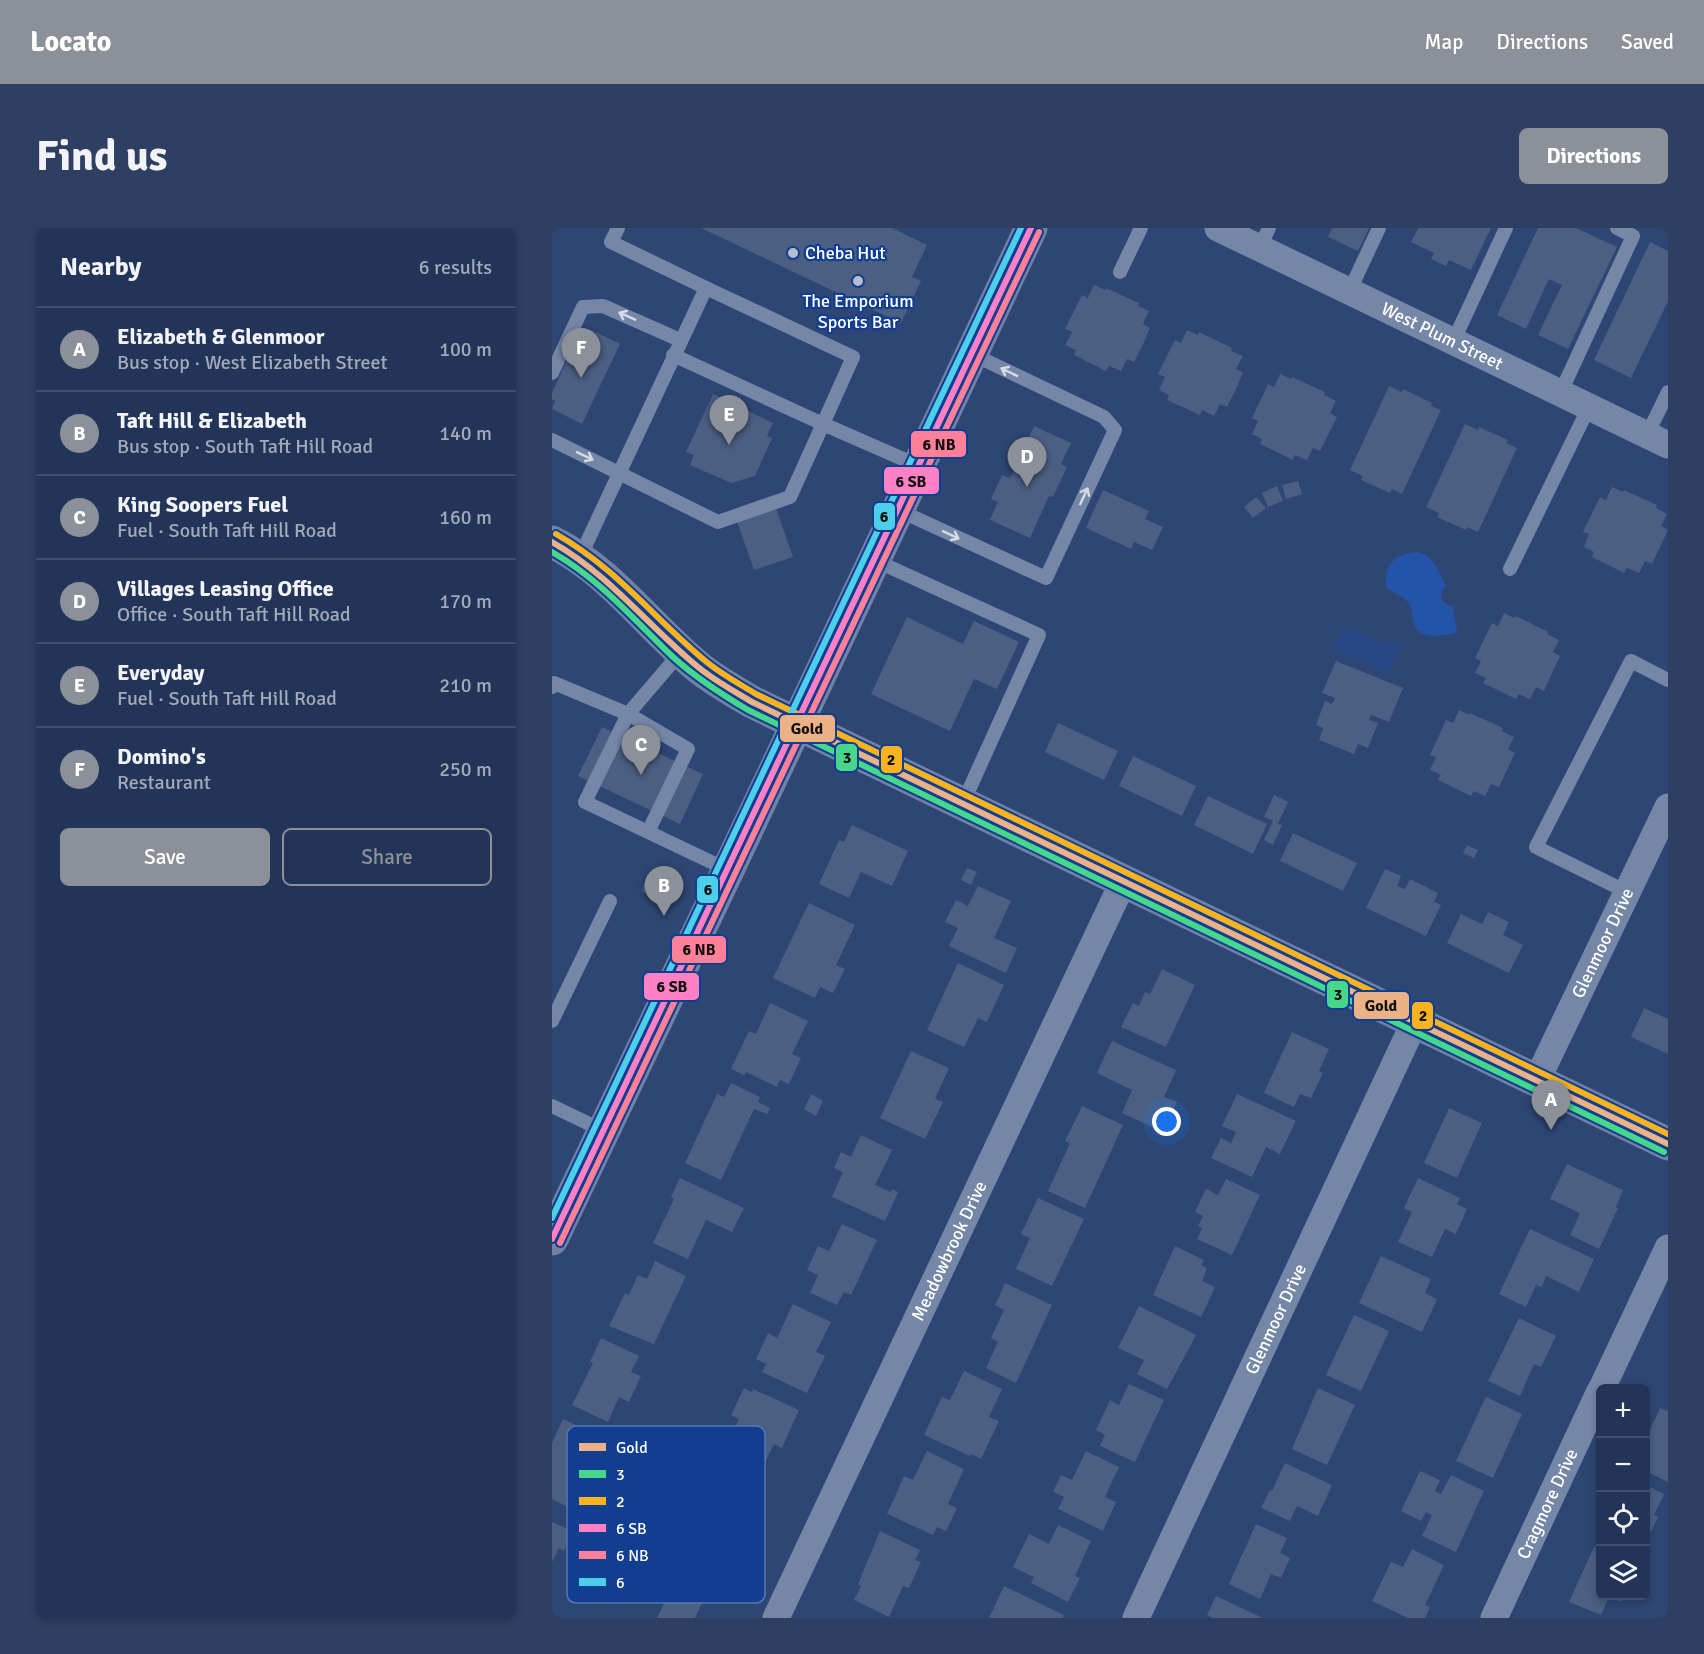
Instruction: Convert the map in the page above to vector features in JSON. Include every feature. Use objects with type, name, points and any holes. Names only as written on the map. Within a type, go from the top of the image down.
[{"type":"main road","points":[[552,1239],[1031,228]]},
{"type":"main road","points":[[566,549],[600,573],[681,652],[721,684],[796,724],[1668,1144]]},
{"type":"street","name":"West Plum Street","points":[[1218,228],[1264,238],[1349,292],[1658,440]]},
{"type":"street","name":"Glenmoor Drive","points":[[1537,1080],[1668,807]]},
{"type":"street","name":"Meadowbrook Drive","points":[[776,1618],[1123,882]]},
{"type":"street","name":"Glenmoor Drive","points":[[1136,1618],[1415,1021]]},
{"type":"street","name":"Cragmore Drive","points":[[1604,1384],[1668,1248]]},
{"type":"street","name":"Cragmore Drive","points":[[1494,1618],[1596,1401]]},
{"type":"lane","points":[[552,440],[718,522],[790,497],[853,357],[611,242],[618,228]]},
{"type":"lane","points":[[1120,272],[1141,228]]},
{"type":"lane","points":[[1349,292],[1379,228]]},
{"type":"lane","points":[[1453,342],[1506,228]]},
{"type":"lane","points":[[1560,393],[1633,236],[1617,228]]},
{"type":"lane","points":[[566,549],[619,472],[706,288]]},
{"type":"lane","points":[[552,374],[583,307],[603,306],[680,340]]},
{"type":"lane","points":[[898,510],[1046,578],[1110,441],[1115,430],[1104,417],[971,353]]},
{"type":"lane","points":[[673,355],[919,466]]},
{"type":"lane","points":[[1658,440],[1668,392]]},
{"type":"lane","points":[[1510,569],[1589,407]]},
{"type":"lane","points":[[874,560],[1039,635],[963,803]]},
{"type":"lane","points":[[681,652],[628,714],[585,802],[728,870]]},
{"type":"lane","points":[[1627,892],[1536,848],[1631,661],[1668,680]]},
{"type":"lane","points":[[552,687],[554,683],[628,714],[688,749],[648,832]]},
{"type":"lane","points":[[552,1020],[610,901]]},
{"type":"lane","points":[[552,1106],[604,1131]]},
{"type":"shaded area","points":[[1416,552],[1432,560],[1438,570],[1446,586],[1442,590],[1441,597],[1443,602],[1453,607],[1457,632],[1439,636],[1422,633],[1414,624],[1408,602],[1387,588],[1386,573],[1392,562],[1402,555]]},
{"type":"shaded area","points":[[1344,627],[1389,646],[1391,642],[1401,646],[1389,673],[1334,650]]},
{"type":"building","points":[[701,228],[892,228],[927,245],[912,277],[921,281],[901,323]]},
{"type":"building","points":[[1332,228],[1369,228],[1358,251],[1328,237]]},
{"type":"building","points":[[1418,228],[1491,228],[1471,270],[1449,260],[1446,266],[1431,259],[1434,253],[1411,242]]},
{"type":"building","points":[[1538,228],[1576,228],[1617,247],[1568,349],[1538,335],[1562,285],[1549,279],[1526,329],[1497,315]]},
{"type":"building","points":[[1650,242],[1668,251],[1668,301],[1631,378],[1594,360]]},
{"type":"building","points":[[1094,285],[1139,303],[1138,306],[1149,311],[1143,324],[1150,328],[1144,342],[1134,362],[1127,359],[1121,371],[1109,366],[1106,371],[1074,355],[1076,350],[1065,345],[1072,332],[1065,329],[1082,295],[1088,298]]},
{"type":"building","points":[[589,329],[620,344],[582,424],[552,409],[555,401],[552,399],[552,393],[567,360],[573,363]]},
{"type":"building","points":[[1187,330],[1198,335],[1199,332],[1243,356],[1236,369],[1243,372],[1237,387],[1227,407],[1220,404],[1214,416],[1202,410],[1200,415],[1167,400],[1169,395],[1159,390],[1165,377],[1158,374],[1175,340],[1181,343]]},
{"type":"building","points":[[1280,374],[1325,392],[1324,395],[1336,401],[1330,413],[1337,417],[1320,451],[1313,448],[1307,460],[1295,455],[1293,460],[1260,444],[1262,439],[1252,434],[1258,421],[1252,418],[1268,384],[1274,387]]},
{"type":"building","points":[[1389,386],[1402,392],[1403,389],[1441,410],[1402,494],[1392,489],[1390,493],[1361,480],[1363,476],[1350,470]]},
{"type":"building","points":[[713,394],[773,423],[767,436],[772,438],[755,476],[731,483],[690,465],[694,455],[686,452]]},
{"type":"building","points":[[1465,424],[1478,430],[1479,427],[1508,440],[1506,443],[1517,448],[1478,532],[1467,527],[1466,530],[1437,517],[1439,513],[1426,507]]},
{"type":"building","points":[[1034,426],[1071,443],[1061,464],[1067,467],[1053,497],[1049,496],[1030,538],[990,520],[998,502],[991,499],[1002,475],[1010,478]]},
{"type":"building","points":[[1298,481],[1302,494],[1286,499],[1282,485]]},
{"type":"building","points":[[1277,486],[1283,501],[1268,507],[1262,493]]},
{"type":"building","points":[[1612,487],[1657,505],[1656,508],[1667,514],[1661,526],[1668,530],[1652,564],[1645,561],[1639,573],[1627,568],[1624,573],[1592,557],[1594,552],[1584,547],[1589,534],[1583,532],[1600,497],[1606,500]]},
{"type":"building","points":[[1103,490],[1149,511],[1145,519],[1163,527],[1152,550],[1134,542],[1131,549],[1086,528]]},
{"type":"building","points":[[772,497],[793,557],[754,570],[733,510]]},
{"type":"building","points":[[1256,497],[1266,508],[1253,518],[1244,507]]},
{"type":"building","points":[[1504,613],[1514,618],[1516,616],[1559,640],[1553,652],[1560,656],[1544,691],[1536,687],[1530,699],[1519,694],[1516,699],[1483,683],[1486,678],[1475,673],[1481,661],[1475,658],[1492,623],[1498,626]]},
{"type":"building","points":[[907,617],[963,644],[974,621],[1019,642],[997,689],[974,679],[950,731],[871,694]]},
{"type":"building","points":[[1336,661],[1403,688],[1389,722],[1371,715],[1369,720],[1378,723],[1368,748],[1358,744],[1354,754],[1319,740],[1323,728],[1316,725],[1325,701],[1332,704],[1335,698],[1322,693]]},
{"type":"building","points":[[1459,710],[1503,728],[1502,731],[1514,737],[1508,749],[1515,753],[1499,787],[1491,784],[1485,796],[1474,791],[1471,796],[1438,780],[1441,775],[1430,770],[1436,757],[1430,755],[1446,720],[1453,723]]},
{"type":"building","points":[[1058,723],[1118,751],[1104,780],[1045,752]]},
{"type":"building","points":[[602,727],[703,774],[680,824],[578,776]]},
{"type":"building","points":[[1133,756],[1196,786],[1182,816],[1119,786]]},
{"type":"building","points":[[1274,795],[1288,802],[1278,824],[1282,825],[1273,845],[1264,840],[1273,821],[1264,817]]},
{"type":"building","points":[[1208,796],[1267,824],[1253,854],[1194,825]]},
{"type":"building","points":[[852,825],[908,851],[892,886],[861,872],[849,898],[819,884],[839,840],[844,842]]},
{"type":"building","points":[[1293,833],[1357,863],[1343,891],[1280,861]]},
{"type":"building","points":[[1467,845],[1478,850],[1474,858],[1463,853]]},
{"type":"building","points":[[967,868],[977,872],[971,885],[961,880]]},
{"type":"building","points":[[1385,869],[1401,876],[1397,886],[1405,889],[1410,879],[1438,893],[1434,902],[1441,905],[1426,936],[1366,908]]},
{"type":"building","points":[[648,875],[656,878],[649,895],[641,891]]},
{"type":"building","points":[[978,886],[1011,901],[994,938],[1017,948],[1006,973],[949,946],[958,928],[945,922],[956,900],[968,906]]},
{"type":"building","points":[[809,903],[855,925],[836,965],[845,969],[833,993],[820,987],[815,998],[773,978]]},
{"type":"building","points":[[1488,912],[1509,922],[1503,935],[1523,945],[1509,973],[1447,943],[1461,914],[1482,924]]},
{"type":"building","points":[[958,963],[1004,985],[987,1022],[978,1018],[964,1047],[927,1030]]},
{"type":"building","points":[[1162,969],[1195,985],[1166,1047],[1121,1027],[1133,1003],[1139,1006],[1145,992],[1150,994]]},
{"type":"building","points":[[770,1003],[808,1021],[792,1054],[801,1058],[789,1084],[780,1080],[777,1087],[746,1072],[744,1075],[731,1069],[749,1031],[756,1034]]},
{"type":"building","points":[[1644,1008],[1668,1019],[1668,1054],[1631,1037]]},
{"type":"building","points":[[1292,1032],[1329,1049],[1319,1071],[1323,1073],[1311,1098],[1300,1094],[1294,1107],[1264,1093]]},
{"type":"building","points":[[1112,1041],[1176,1070],[1164,1097],[1177,1102],[1163,1132],[1122,1113],[1132,1090],[1097,1073]]},
{"type":"building","points":[[911,1051],[949,1068],[935,1099],[943,1102],[925,1139],[880,1118]]},
{"type":"building","points":[[731,1083],[760,1097],[758,1102],[770,1108],[767,1114],[754,1109],[721,1180],[685,1163],[717,1094],[724,1097]]},
{"type":"building","points":[[811,1094],[823,1101],[816,1116],[804,1109]]},
{"type":"building","points":[[1237,1094],[1296,1121],[1280,1154],[1266,1147],[1252,1177],[1211,1158],[1221,1138],[1231,1143],[1236,1132],[1222,1126]]},
{"type":"building","points":[[1082,1106],[1123,1125],[1085,1208],[1048,1191],[1070,1143],[1065,1141]]},
{"type":"building","points":[[1449,1108],[1482,1123],[1457,1178],[1424,1163]]},
{"type":"building","points":[[861,1135],[892,1150],[875,1185],[891,1192],[892,1189],[898,1192],[885,1221],[832,1197],[843,1172],[834,1168],[841,1152],[851,1157]]},
{"type":"building","points":[[1567,1164],[1623,1190],[1616,1207],[1618,1208],[1599,1249],[1570,1235],[1580,1213],[1550,1199]]},
{"type":"building","points":[[680,1178],[744,1208],[732,1232],[706,1220],[688,1259],[653,1243],[674,1199],[671,1197]]},
{"type":"building","points":[[1418,1178],[1460,1198],[1457,1204],[1467,1209],[1456,1234],[1445,1229],[1432,1257],[1398,1242],[1412,1212],[1404,1208]]},
{"type":"building","points":[[1226,1179],[1260,1195],[1232,1255],[1197,1239],[1202,1228],[1198,1226],[1203,1216],[1195,1212],[1206,1189],[1218,1195]]},
{"type":"building","points":[[1038,1198],[1084,1219],[1052,1286],[1016,1269],[1030,1238],[1021,1234]]},
{"type":"building","points":[[842,1224],[877,1240],[851,1295],[844,1292],[837,1305],[810,1293],[818,1275],[807,1270],[818,1246],[829,1251]]},
{"type":"building","points":[[1530,1229],[1594,1259],[1579,1292],[1546,1276],[1542,1287],[1536,1285],[1526,1307],[1499,1294]]},
{"type":"building","points":[[1175,1246],[1204,1260],[1201,1265],[1207,1268],[1202,1281],[1215,1287],[1201,1317],[1153,1295]]},
{"type":"building","points":[[1381,1256],[1431,1279],[1425,1293],[1437,1299],[1422,1332],[1359,1303]]},
{"type":"building","points":[[655,1261],[686,1276],[654,1344],[609,1326],[625,1293],[629,1295],[638,1275],[647,1279]]},
{"type":"building","points":[[1005,1283],[1052,1305],[1016,1383],[986,1368],[998,1342],[991,1338],[1004,1310],[995,1305]]},
{"type":"building","points":[[793,1304],[831,1322],[816,1352],[825,1356],[807,1393],[762,1372],[766,1364],[756,1359],[768,1333],[777,1338]]},
{"type":"building","points":[[1139,1306],[1196,1335],[1167,1389],[1137,1374],[1144,1360],[1118,1348]]},
{"type":"building","points":[[1354,1315],[1389,1331],[1361,1391],[1326,1375]]},
{"type":"building","points":[[1519,1318],[1556,1336],[1541,1367],[1534,1364],[1520,1396],[1488,1381]]},
{"type":"building","points":[[601,1338],[639,1356],[631,1372],[641,1376],[629,1402],[619,1397],[608,1422],[572,1405],[593,1363],[590,1362]]},
{"type":"building","points":[[964,1371],[1002,1389],[989,1417],[999,1421],[981,1459],[924,1435],[942,1397],[950,1400]]},
{"type":"building","points":[[1129,1384],[1164,1400],[1135,1462],[1100,1446],[1105,1435],[1096,1430],[1110,1400],[1119,1405]]},
{"type":"building","points":[[744,1388],[752,1392],[753,1389],[799,1410],[782,1448],[774,1444],[765,1463],[765,1426],[736,1426],[739,1419],[731,1415]]},
{"type":"building","points":[[1318,1388],[1355,1405],[1327,1465],[1292,1449]]},
{"type":"building","points":[[1486,1397],[1522,1414],[1493,1478],[1456,1461]]},
{"type":"building","points":[[1660,1408],[1668,1411],[1668,1482],[1650,1473],[1650,1429]]},
{"type":"building","points":[[563,1419],[578,1426],[567,1426],[566,1506],[552,1499],[552,1443]]},
{"type":"building","points":[[927,1451],[964,1469],[948,1504],[957,1508],[946,1531],[937,1527],[933,1535],[887,1514],[904,1476],[913,1480]]},
{"type":"building","points":[[1086,1451],[1119,1467],[1105,1497],[1116,1502],[1103,1531],[1058,1509],[1064,1497],[1053,1492],[1061,1475],[1072,1480]]},
{"type":"building","points":[[1285,1463],[1332,1485],[1318,1516],[1297,1506],[1290,1521],[1261,1508]]},
{"type":"building","points":[[1420,1471],[1440,1480],[1435,1491],[1441,1494],[1451,1475],[1484,1491],[1456,1552],[1422,1536],[1432,1515],[1426,1512],[1421,1521],[1401,1511]]},
{"type":"building","points":[[1650,1487],[1664,1494],[1654,1515],[1658,1517],[1651,1532]]},
{"type":"building","points":[[552,1522],[567,1528],[567,1544],[564,1551],[559,1548],[552,1562]]},
{"type":"building","points":[[1256,1524],[1287,1538],[1280,1553],[1290,1558],[1281,1578],[1271,1574],[1260,1599],[1229,1584]]},
{"type":"building","points":[[1058,1525],[1091,1541],[1075,1576],[1080,1578],[1068,1602],[1031,1583],[1034,1577],[1013,1567],[1029,1534],[1049,1544]]},
{"type":"building","points":[[880,1531],[920,1550],[915,1560],[921,1562],[909,1588],[903,1586],[889,1617],[854,1600],[861,1586],[858,1584]]},
{"type":"building","points":[[1594,1547],[1596,1548],[1596,1600],[1608,1600],[1601,1615],[1569,1602]]},
{"type":"building","points":[[1412,1549],[1444,1565],[1425,1605],[1430,1607],[1425,1618],[1408,1618],[1372,1601],[1391,1562],[1403,1567]]},
{"type":"building","points":[[1004,1586],[1064,1615],[1063,1618],[989,1618]]},
{"type":"building","points":[[1216,1596],[1263,1618],[1213,1618],[1207,1615]]},
{"type":"building","points":[[664,1603],[702,1603],[695,1618],[657,1618]]},
{"type":"transit line","name":"6","points":[[552,1218],[1021,228]]},
{"type":"transit line","points":[[552,1239],[1031,228]]},
{"type":"transit line","points":[[560,1243],[1039,232]]},
{"type":"transit line","name":"2","points":[[556,534],[577,547],[615,577],[709,664],[756,694],[1668,1134]]},
{"type":"transit line","name":"Gold","points":[[552,542],[573,555],[610,585],[698,667],[752,702],[1668,1144]]},
{"type":"transit line","name":"3","points":[[552,552],[601,587],[691,672],[748,710],[1664,1152]]},
{"type":"place","name":"Cheba Hut","points":[[793,253]]},
{"type":"place","name":"The Emporium Sports Bar","points":[[858,281]]},
{"type":"place","name":"Domino's","points":[[581,378]]},
{"type":"place","name":"Everyday","points":[[729,445]]},
{"type":"place","name":"Villages Leasing Office","points":[[1027,487]]},
{"type":"place","name":"King Soopers Fuel","points":[[641,775]]},
{"type":"place","name":"Taft Hill & Elizabeth","points":[[664,916]]},
{"type":"place","name":"Elizabeth & Glenmoor","points":[[1551,1130]]}]
